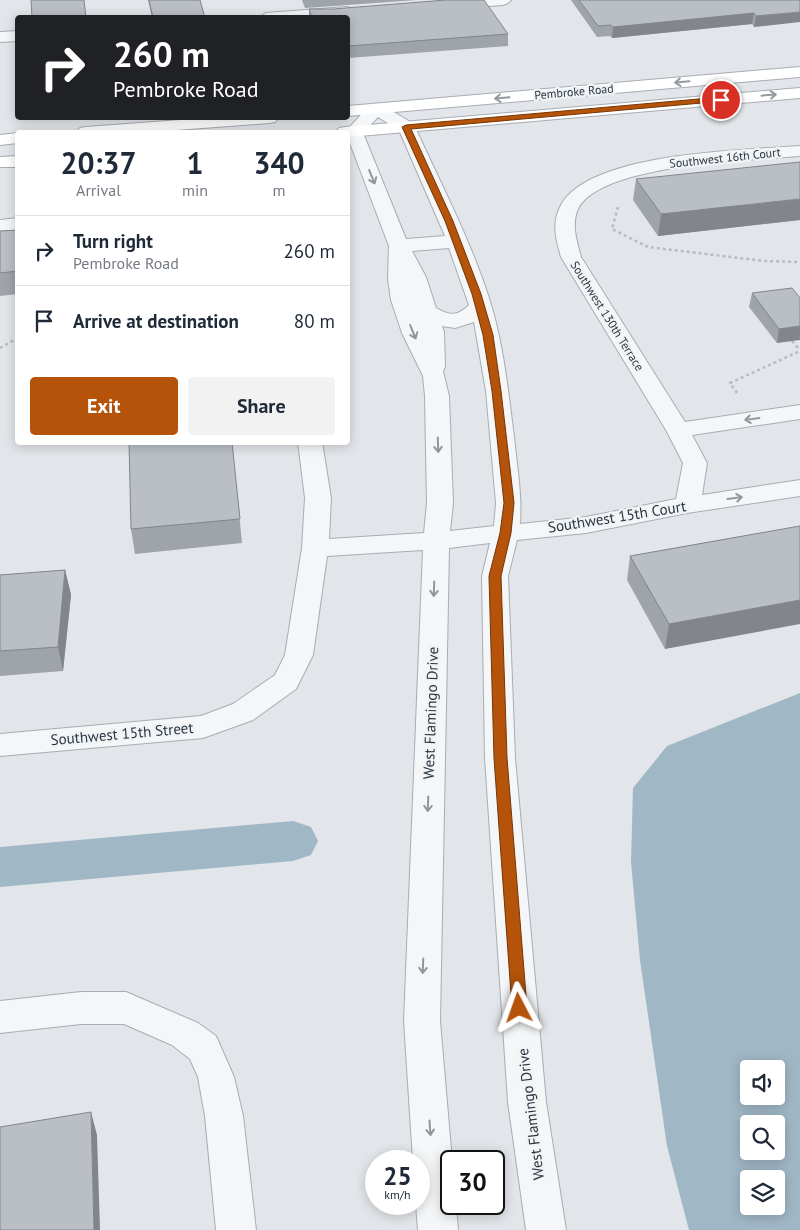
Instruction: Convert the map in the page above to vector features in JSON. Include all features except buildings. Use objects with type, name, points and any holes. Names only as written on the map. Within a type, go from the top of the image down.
[{"type":"main road","name":"Pembroke Road","points":[[350,111],[800,72]]},
{"type":"main road","name":"Pembroke Road","points":[[350,132],[800,93]]},
{"type":"main road","points":[[112,130],[243,120]]},
{"type":"main road","points":[[0,140],[15,138]]},
{"type":"main road","points":[[0,162],[15,161]]},
{"type":"street","points":[[268,0],[272,15]]},
{"type":"street","points":[[436,5],[503,0]]},
{"type":"street","points":[[302,15],[360,11]]},
{"type":"street","points":[[0,37],[15,36]]},
{"type":"street","points":[[350,131],[376,109],[406,127]]},
{"type":"street","name":"West Flamingo Drive","points":[[406,127],[449,221],[477,294],[488,335],[503,443],[509,503],[506,533],[495,576],[500,758],[527,1102],[546,1230]]},
{"type":"street","name":"West Flamingo Drive","points":[[350,134],[399,246],[416,276],[433,332],[440,503],[436,540],[422,1021],[438,1230]]},
{"type":"street","name":"Southwest 16th Court","points":[[650,166],[800,151]]},
{"type":"street","name":"Southwest 130th Terrace","points":[[650,166],[612,176],[596,184],[574,200],[567,209],[562,222],[563,236],[571,257],[678,430],[695,463],[694,482],[687,505]]},
{"type":"street","points":[[0,226],[15,224]]},
{"type":"street","points":[[399,246],[456,241]]},
{"type":"street","name":"West Flamingo Drive","points":[[399,246],[398,279],[402,300],[413,333],[434,376]]},
{"type":"street","points":[[427,312],[439,319],[456,322],[471,317],[480,307]]},
{"type":"street","points":[[678,430],[800,412]]},
{"type":"street","name":"Southwest 15th Street","points":[[0,745],[203,727],[242,712],[286,682],[299,655],[315,548],[318,498],[310,445]]},
{"type":"street","name":"Southwest 15th Court","points":[[315,548],[393,545],[586,525],[687,505],[800,488]]},
{"type":"street","points":[[0,1017],[81,1008],[126,1008],[185,1034],[203,1048],[216,1077],[224,1116],[236,1230]]},
{"type":"path","points":[[619,202],[612,229],[648,247],[764,261],[800,262]]},
{"type":"path","points":[[0,348],[15,340]]},
{"type":"path","points":[[756,418],[730,383],[800,350],[792,341]]},
{"type":"water","points":[[800,693],[800,1230],[689,1230],[667,1146],[640,960],[631,862],[633,788],[667,746]]},
{"type":"waterway","points":[[0,867],[293,841]]},
{"type":"route","points":[[519,1008],[500,758],[495,576],[506,533],[509,503],[497,391],[488,335],[477,294],[449,221],[406,127],[721,100]]}]
